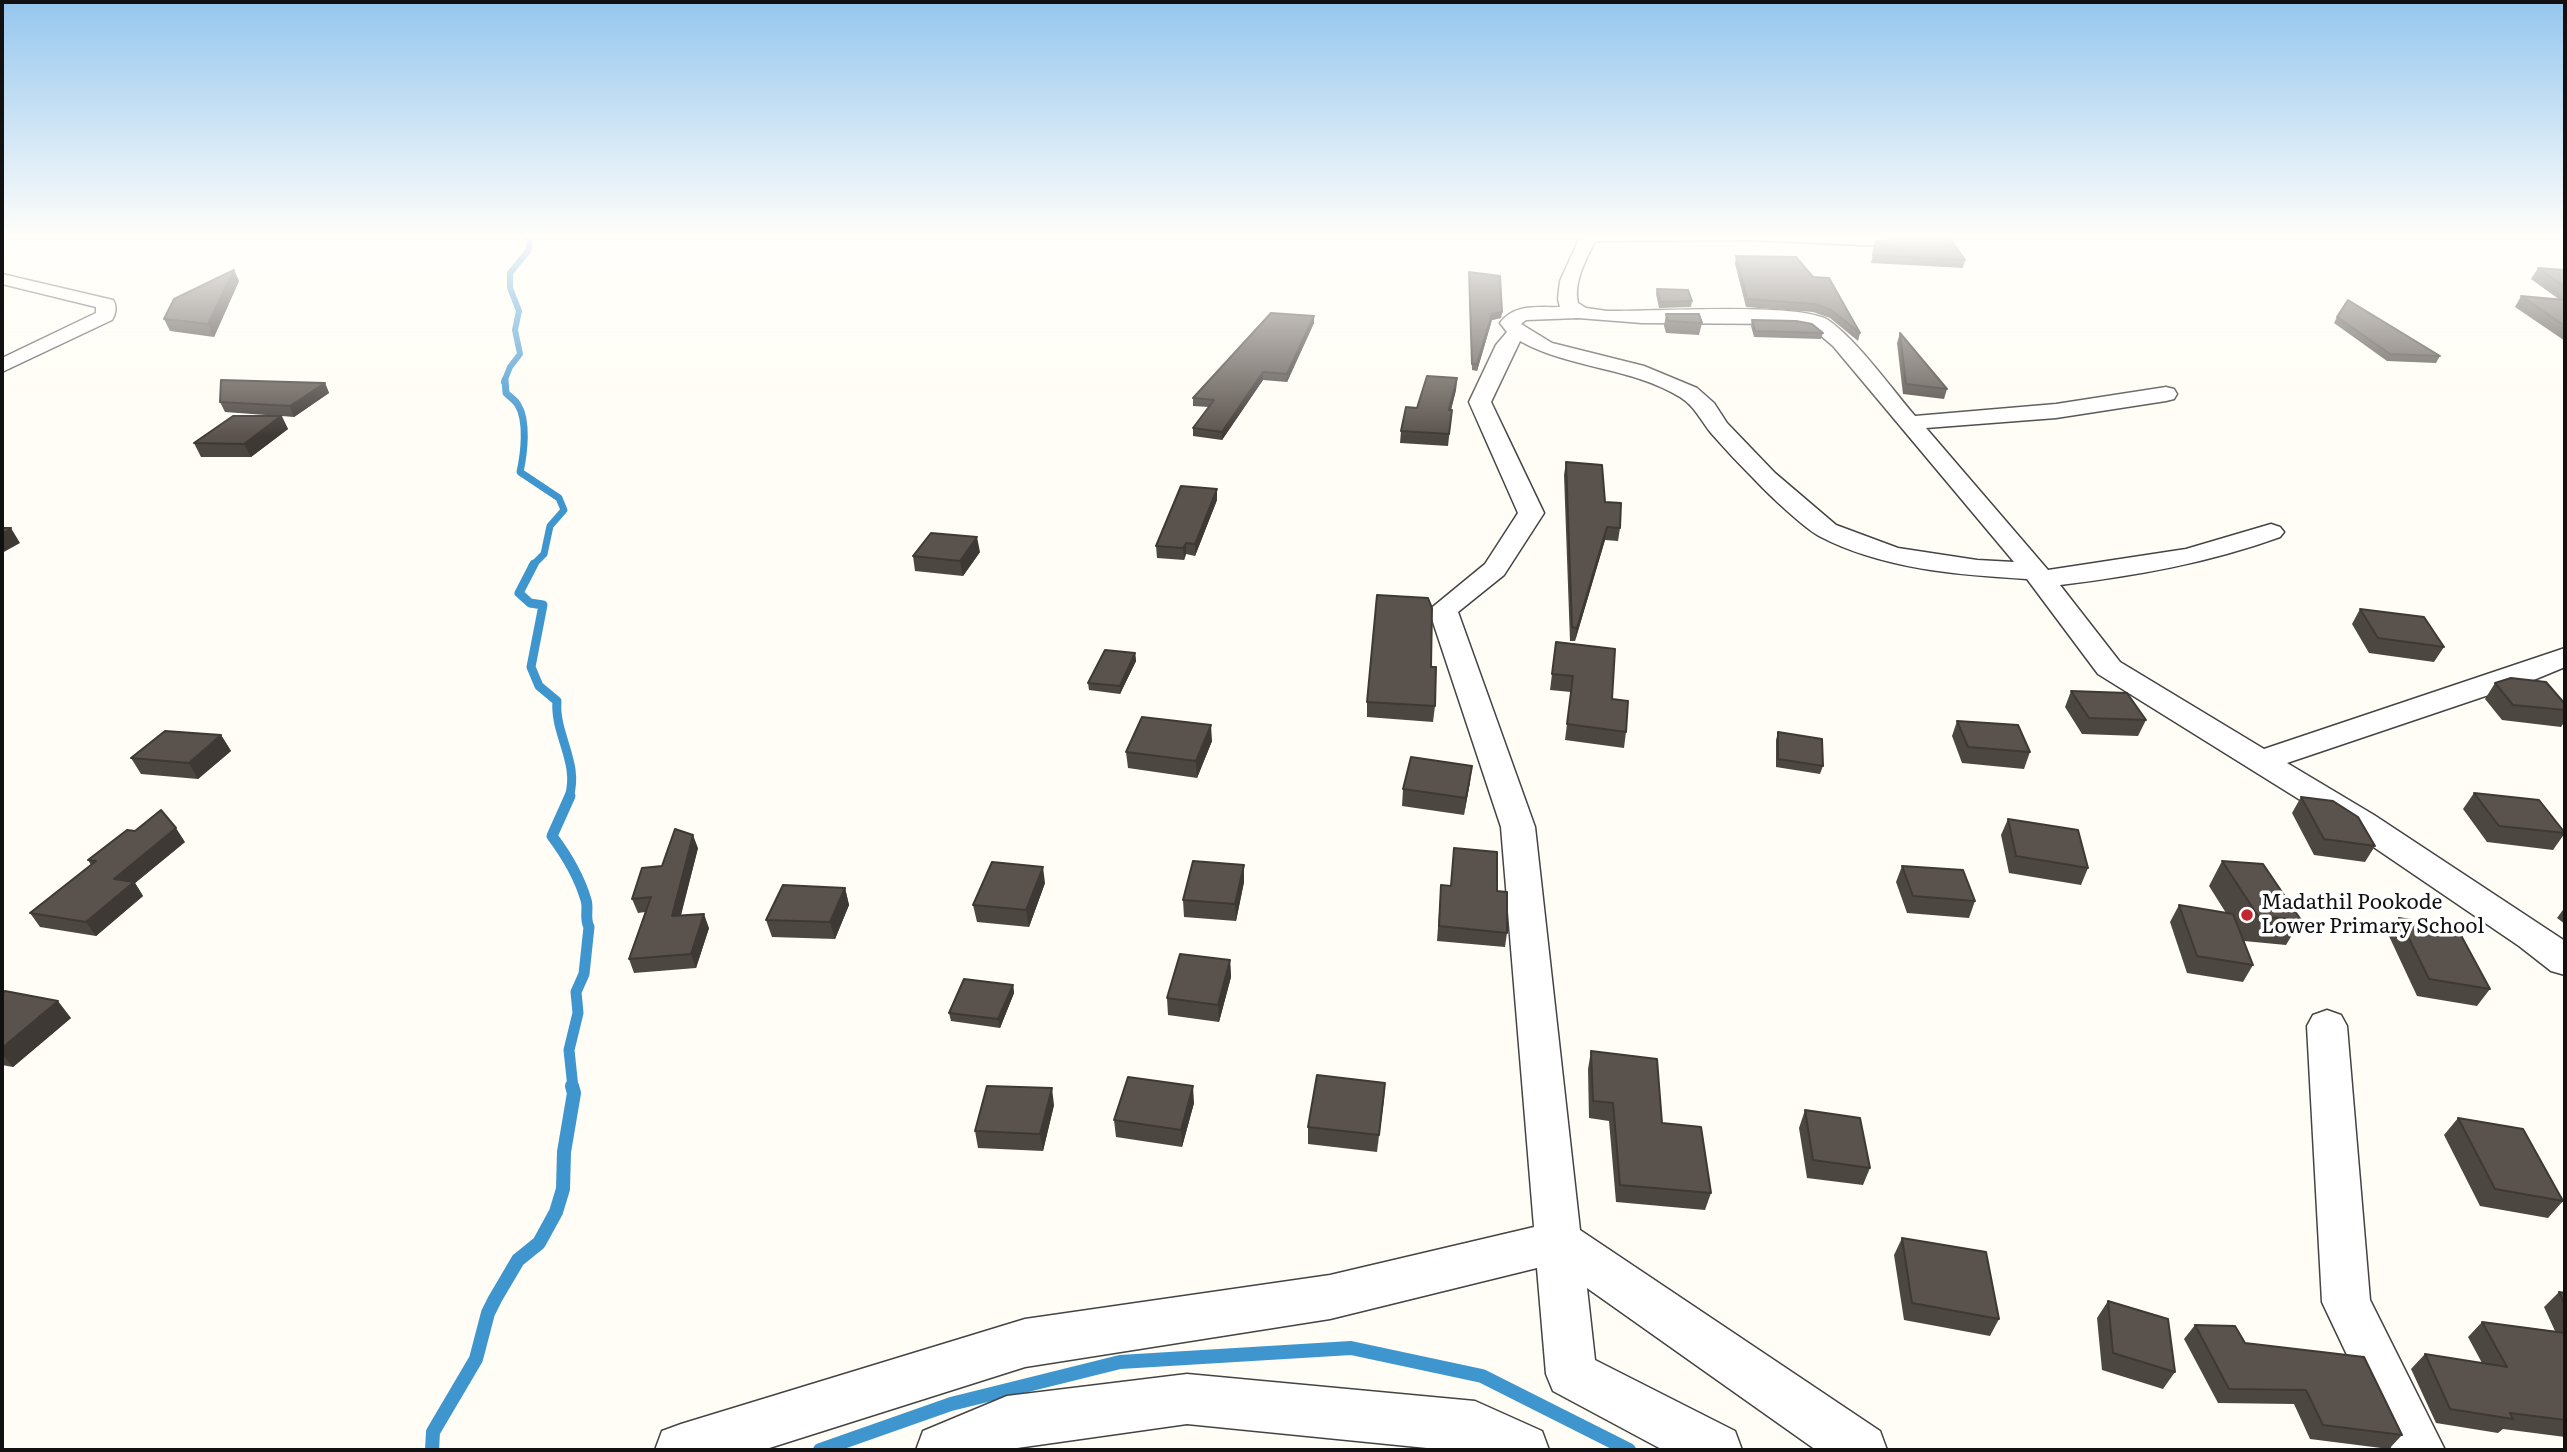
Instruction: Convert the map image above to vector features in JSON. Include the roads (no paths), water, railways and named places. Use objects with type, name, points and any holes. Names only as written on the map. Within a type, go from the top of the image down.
[{"type":"street","points":[[2,366],[105,316],[106,304],[97,302]]},
{"type":"street","points":[[1568,302],[1575,313]]},
{"type":"street","points":[[2271,532],[2224,550],[2137,568],[2039,575],[1893,555],[1827,530],[1766,478],[1718,427],[1706,408],[1689,393],[1637,370],[1545,347],[1517,332],[1510,323],[1521,314],[1575,313],[1614,318],[1783,316],[1819,323],[1840,342],[2039,575],[2109,668],[2373,830],[2565,961]]},
{"type":"street","points":[[1517,332],[1506,345],[1480,402],[1531,513],[1495,569],[1444,610],[1518,827],[1571,1374],[1716,1450]]},
{"type":"street","points":[[1910,423],[2056,411],[2166,394]]},
{"type":"street","points":[[2262,760],[2525,673],[2563,656],[2565,658]]},
{"type":"street","points":[[2327,1026],[2346,1302],[2419,1450]]},
{"type":"street","points":[[681,1450],[1025,1343],[1330,1297],[1559,1242],[1861,1450]]},
{"type":"street","points":[[942,1450],[1007,1422],[1187,1399],[1475,1427],[1523,1450]]},
{"type":"waterway","points":[[504,382],[510,367],[520,354],[515,330],[519,311],[515,302]]},
{"type":"waterway","points":[[505,380],[506,393],[518,405],[523,420],[524,447],[520,472],[559,498],[564,510],[550,526],[544,554],[534,564]]},
{"type":"waterway","points":[[534,564],[519,593],[530,603],[543,605],[531,667],[539,686],[557,701],[559,725],[571,772],[569,797]]},
{"type":"waterway","points":[[570,796],[552,836],[568,859],[587,903],[589,927],[584,974],[576,992],[578,1013],[569,1050],[573,1088]]},
{"type":"waterway","points":[[432,1450],[433,1432],[476,1359],[488,1313],[495,1299],[518,1260],[539,1243],[556,1212],[563,1189],[564,1152],[574,1093],[572,1086]]},
{"type":"waterway","points":[[820,1450],[951,1404],[1120,1362],[1351,1348],[1482,1376],[1629,1450]]},
{"type":"place","name":"Madathil Pookode Lower Primary School","points":[[2247,915]]}]
